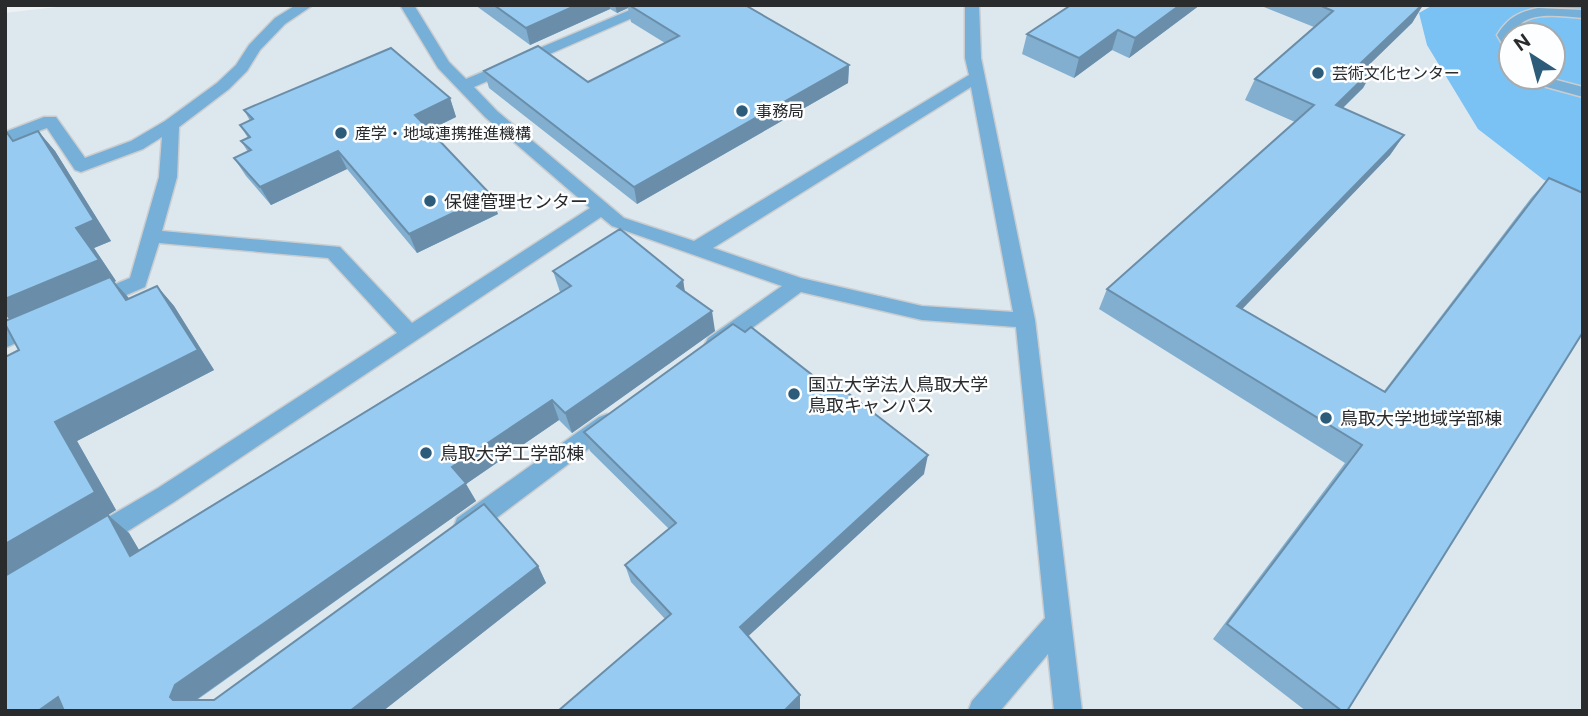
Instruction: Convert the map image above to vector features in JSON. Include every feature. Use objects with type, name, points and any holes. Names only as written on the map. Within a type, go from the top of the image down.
[{"type":"street","points":[[5,138],[50,121],[81,166],[136,145],[171,125],[223,86],[242,68],[254,48],[280,21],[306,5]]},
{"type":"street","points":[[407,5],[443,65],[463,86],[491,114],[618,222],[798,284],[922,313],[1025,320]]},
{"type":"street","points":[[463,86],[655,5]]},
{"type":"street","points":[[972,5],[973,58],[1025,320],[1069,710]]},
{"type":"street","points":[[1515,21],[1533,13],[1583,14]]},
{"type":"street","points":[[696,249],[977,77]]},
{"type":"street","points":[[77,308],[138,282],[167,177],[171,125]]},
{"type":"street","points":[[74,551],[166,495],[601,209]]},
{"type":"street","points":[[151,236],[334,253],[410,334]]},
{"type":"street","points":[[697,358],[798,284]]},
{"type":"street","points":[[5,340],[53,319]]},
{"type":"street","points":[[451,537],[630,407]]},
{"type":"street","points":[[982,711],[1060,620]]},
{"type":"shaded area","name":"国立大学法人鳥取大学 鳥取キャンパス","points":[[74,5],[1583,5],[1583,711],[5,711],[5,13]]},
{"type":"shaded area","points":[[1433,5],[1583,5],[1583,196],[1544,180],[1478,129],[1427,45],[1419,13]]},
{"type":"building","points":[[494,5],[577,5],[526,28]]},
{"type":"building","points":[[629,5],[745,5],[849,65],[634,187],[484,71],[538,46],[588,82],[679,36]]},
{"type":"building","points":[[1071,5],[1180,5],[1135,38],[1118,30],[1079,58],[1027,34]]},
{"type":"building","name":"鳥取大学地域学部棟","points":[[1319,5],[1422,5],[1361,63],[1374,68],[1336,105],[1404,135],[1237,306],[1385,392],[1549,178],[1583,193],[1583,332],[1347,711],[1342,711],[1227,624],[1362,445],[1107,289],[1314,105],[1255,79],[1333,11]]},
{"type":"building","points":[[391,48],[450,98],[415,115],[491,195],[409,234],[338,151],[260,187],[234,158],[251,150],[241,141],[250,137],[240,125],[253,119],[244,110]]},
{"type":"building","points":[[5,130],[13,141],[38,131],[94,220],[76,228],[99,260],[5,299]]},
{"type":"building","points":[[620,229],[683,280],[677,286],[712,311],[565,413],[552,400],[452,467],[466,483],[175,685],[170,697],[173,700],[214,700],[484,504],[538,566],[350,711],[64,711],[58,697],[38,711],[5,711],[5,576],[108,515],[130,556],[571,286],[553,271]]},
{"type":"building","points":[[110,277],[126,300],[157,286],[198,350],[55,422],[95,492],[5,544],[5,357],[19,350],[5,321]]},
{"type":"building","points":[[733,324],[745,332],[751,327],[834,392],[840,387],[928,455],[740,627],[800,695],[784,711],[558,711],[671,614],[625,565],[676,523],[584,432]]},
{"type":"place","name":"芸術文化センター","points":[[1318,73]]},
{"type":"place","name":"事務局","points":[[742,111]]},
{"type":"place","name":"産学・地域連携推進機構","points":[[341,133]]},
{"type":"place","name":"保健管理センター","points":[[430,201]]},
{"type":"place","name":"国立大学法人鳥取大学 鳥取キャンパス","points":[[794,394]]},
{"type":"place","name":"鳥取大学地域学部棟","points":[[1326,418]]},
{"type":"place","name":"鳥取大学工学部棟","points":[[426,453]]}]
